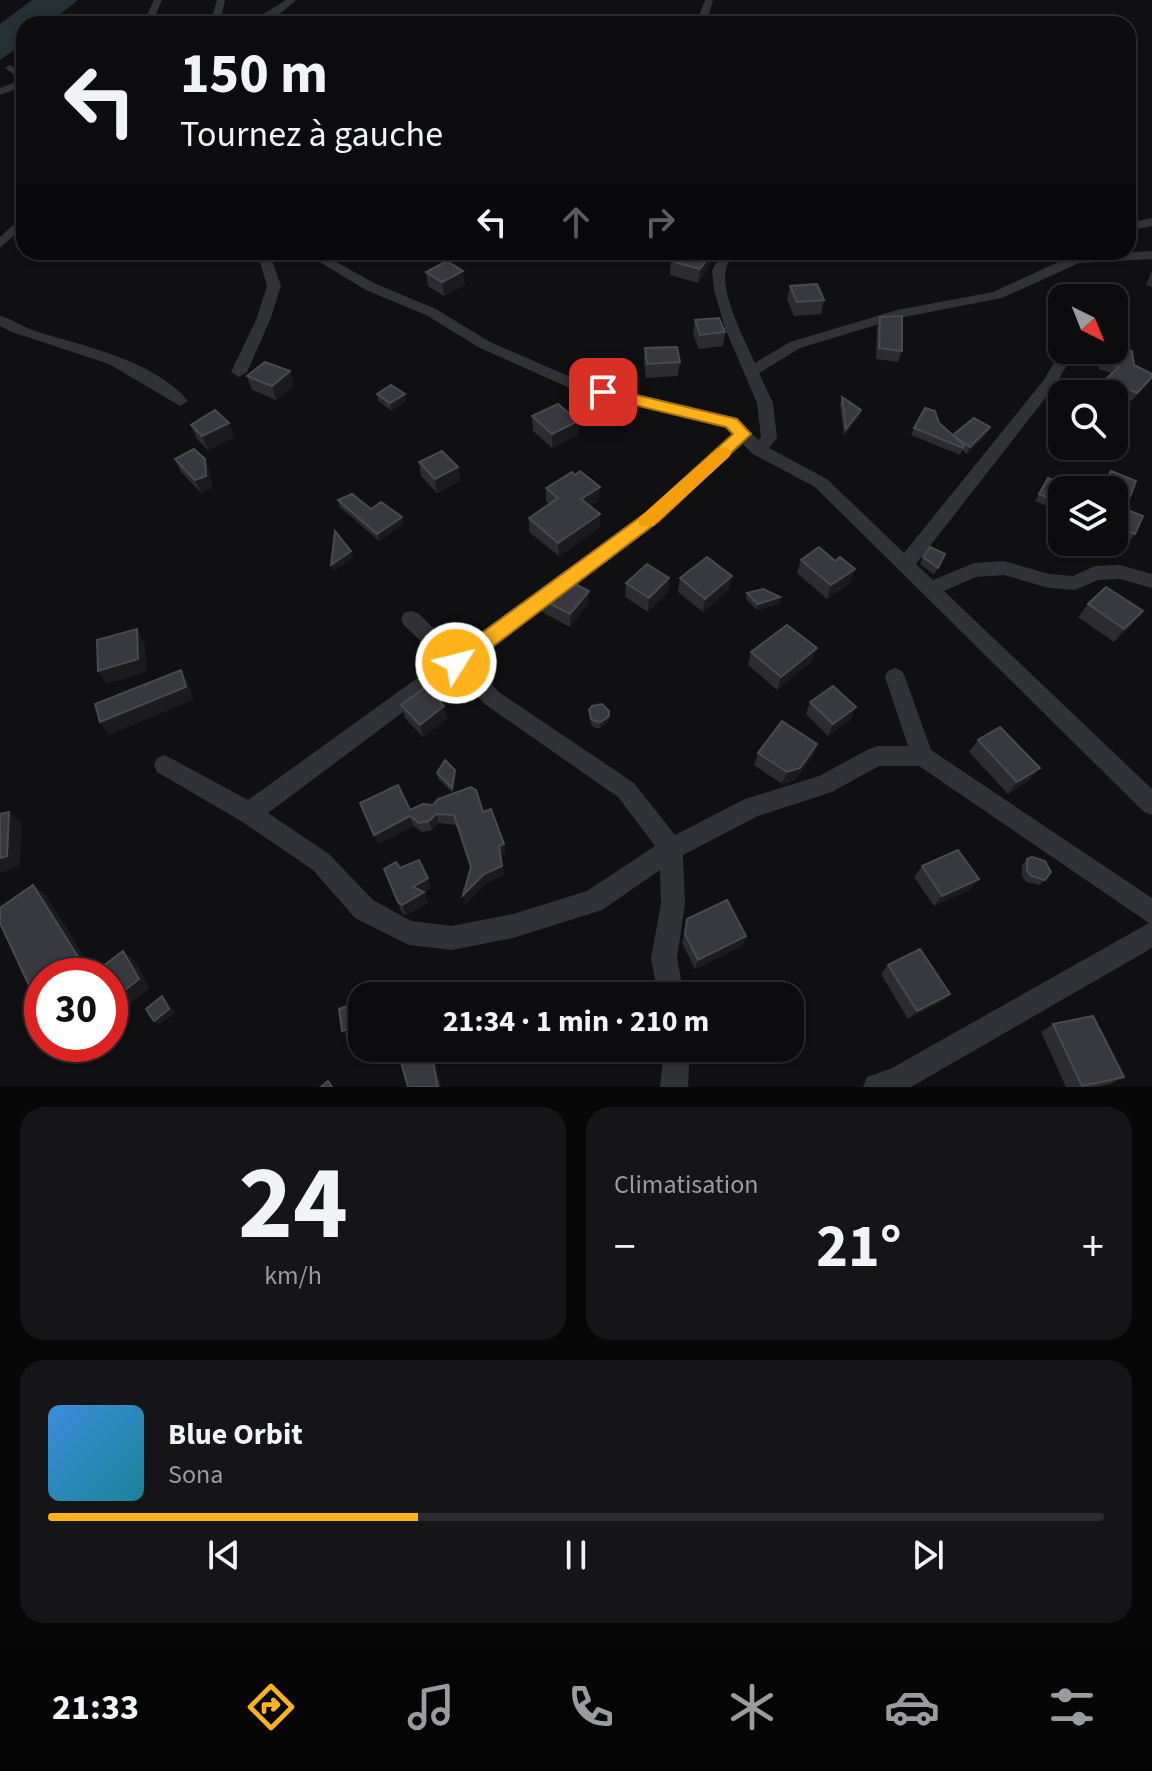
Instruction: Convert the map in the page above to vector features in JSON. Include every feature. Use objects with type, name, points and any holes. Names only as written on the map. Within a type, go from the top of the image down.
[{"type":"street","points":[[270,16],[292,0]]},
{"type":"street","points":[[10,68],[16,72]]},
{"type":"street","points":[[0,244],[16,227]]},
{"type":"street","points":[[239,372],[263,320],[274,286],[266,260]]},
{"type":"street","points":[[323,260],[371,287],[431,312],[485,345],[577,386],[731,423],[759,450],[821,483],[1152,804]]},
{"type":"street","points":[[725,260],[719,270],[721,290],[765,403],[769,438],[759,450]]},
{"type":"street","points":[[751,372],[795,345],[897,314],[997,295],[1075,260]]},
{"type":"street","points":[[0,320],[37,338],[115,360],[158,383],[180,401]]},
{"type":"street","points":[[905,565],[1049,384],[1061,364]]},
{"type":"street","points":[[249,813],[653,517],[743,434]]},
{"type":"street","points":[[930,589],[974,570],[1004,568],[1049,581],[1075,583],[1095,573],[1120,572],[1152,581]]},
{"type":"street","points":[[411,619],[493,699],[626,790],[671,849],[673,904],[664,958],[668,982]]},
{"type":"street","points":[[895,677],[922,756]]},
{"type":"street","points":[[165,765],[249,813],[321,862],[364,909],[409,933],[452,938],[513,926],[593,901],[671,849],[753,807],[824,785],[877,756],[922,756],[1152,912]]},
{"type":"street","points":[[877,1087],[900,1078],[1152,934]]},
{"type":"street","points":[[674,1087],[676,1062]]},
{"type":"shaded area","points":[[32,0],[78,0],[57,16],[16,16],[16,49],[0,60],[0,24]]},
{"type":"building","points":[[672,260],[707,260],[700,269]]},
{"type":"building","points":[[447,261],[463,271],[442,282],[426,272]]},
{"type":"building","points":[[817,284],[824,300],[797,302],[790,286]]},
{"type":"building","points":[[902,316],[902,351],[879,348],[880,317]]},
{"type":"building","points":[[719,318],[725,332],[700,335],[695,320]]},
{"type":"building","points":[[677,347],[680,362],[647,364],[645,348]]},
{"type":"building","points":[[1128,350],[1132,351],[1134,365],[1152,374],[1152,377],[1137,393],[1128,389],[1128,380],[1106,379],[1119,367],[1109,364],[1128,364]]},
{"type":"building","points":[[265,362],[290,371],[272,386],[247,376]]},
{"type":"building","points":[[391,385],[405,394],[390,403],[377,394]]},
{"type":"building","points":[[842,397],[861,410],[846,429]]},
{"type":"building","points":[[558,404],[578,421],[552,434],[532,416]]},
{"type":"building","points":[[925,408],[935,411],[939,423],[964,445],[963,448],[914,428]]},
{"type":"building","points":[[215,410],[229,423],[202,436],[191,425]]},
{"type":"building","points":[[974,418],[990,427],[970,447],[953,435]]},
{"type":"building","points":[[194,449],[205,459],[206,476],[195,480],[175,459]]},
{"type":"building","points":[[442,451],[458,467],[435,479],[419,462]]},
{"type":"building","points":[[580,471],[600,487],[581,499],[600,514],[558,543],[529,518],[558,498],[546,488],[572,472],[575,475]]},
{"type":"building","points":[[1048,478],[1048,498],[1039,494]]},
{"type":"building","points":[[1128,478],[1136,481],[1128,499]]},
{"type":"building","points":[[352,494],[371,509],[381,502],[402,517],[377,534],[338,500]]},
{"type":"building","points":[[1130,511],[1143,516],[1135,534],[1128,532]]},
{"type":"building","points":[[335,531],[351,551],[331,565]]},
{"type":"building","points":[[819,547],[835,561],[840,557],[855,569],[831,585],[801,560]]},
{"type":"building","points":[[930,547],[945,554],[938,568],[923,557]]},
{"type":"building","points":[[707,557],[732,576],[705,599],[680,578]]},
{"type":"building","points":[[647,564],[669,578],[649,598],[626,583]]},
{"type":"building","points":[[567,580],[589,591],[570,614],[541,599]]},
{"type":"building","points":[[1106,587],[1143,611],[1124,629],[1088,604]]},
{"type":"building","points":[[763,589],[780,597],[758,604],[747,593]]},
{"type":"building","points":[[787,625],[817,648],[781,677],[751,652]]},
{"type":"building","points":[[137,629],[138,659],[98,671],[97,640]]},
{"type":"building","points":[[181,670],[186,687],[100,722],[95,704]]},
{"type":"building","points":[[833,686],[856,707],[833,724],[810,702]]},
{"type":"building","points":[[426,687],[444,706],[420,725],[401,705]]},
{"type":"building","points":[[602,704],[609,711],[609,716],[601,722],[591,719],[589,710]]},
{"type":"building","points":[[782,721],[817,744],[800,768],[787,772],[758,753]]},
{"type":"building","points":[[1000,727],[1040,768],[1017,782],[978,740]]},
{"type":"building","points":[[445,760],[455,770],[452,788],[437,773]]},
{"type":"building","points":[[398,785],[410,810],[423,804],[433,805],[438,799],[471,787],[476,790],[483,812],[491,809],[504,844],[499,846],[502,866],[484,874],[463,895],[471,867],[454,815],[436,814],[429,821],[419,823],[410,816],[374,835],[360,803]]},
{"type":"building","points":[[9,812],[7,856],[0,858],[0,814]]},
{"type":"building","points":[[958,850],[979,879],[942,896],[922,866]]},
{"type":"building","points":[[1032,857],[1045,861],[1051,872],[1045,880],[1027,871],[1027,859]]},
{"type":"building","points":[[419,860],[428,878],[413,887],[424,892],[402,905],[384,869],[396,862],[400,868]]},
{"type":"building","points":[[33,885],[79,958],[24,958],[24,975],[0,923],[0,908]]},
{"type":"building","points":[[727,900],[746,936],[698,960],[685,934],[687,919]]},
{"type":"building","points":[[920,949],[950,994],[917,1011],[888,965]]},
{"type":"building","points":[[123,951],[127,958],[114,958]]},
{"type":"building","points":[[128,960],[139,979],[128,988]]},
{"type":"building","points":[[162,996],[169,1009],[154,1021],[146,1009]]},
{"type":"building","points":[[348,1006],[348,1029],[342,1031],[339,1009]]},
{"type":"building","points":[[1093,1016],[1124,1077],[1082,1086],[1053,1024]]},
{"type":"building","points":[[401,1062],[433,1062],[438,1087],[408,1087]]},
{"type":"slow traffic","points":[[646,521],[723,453]]},
{"type":"route","points":[[456,663],[653,517],[743,434],[731,423],[603,392]]}]
